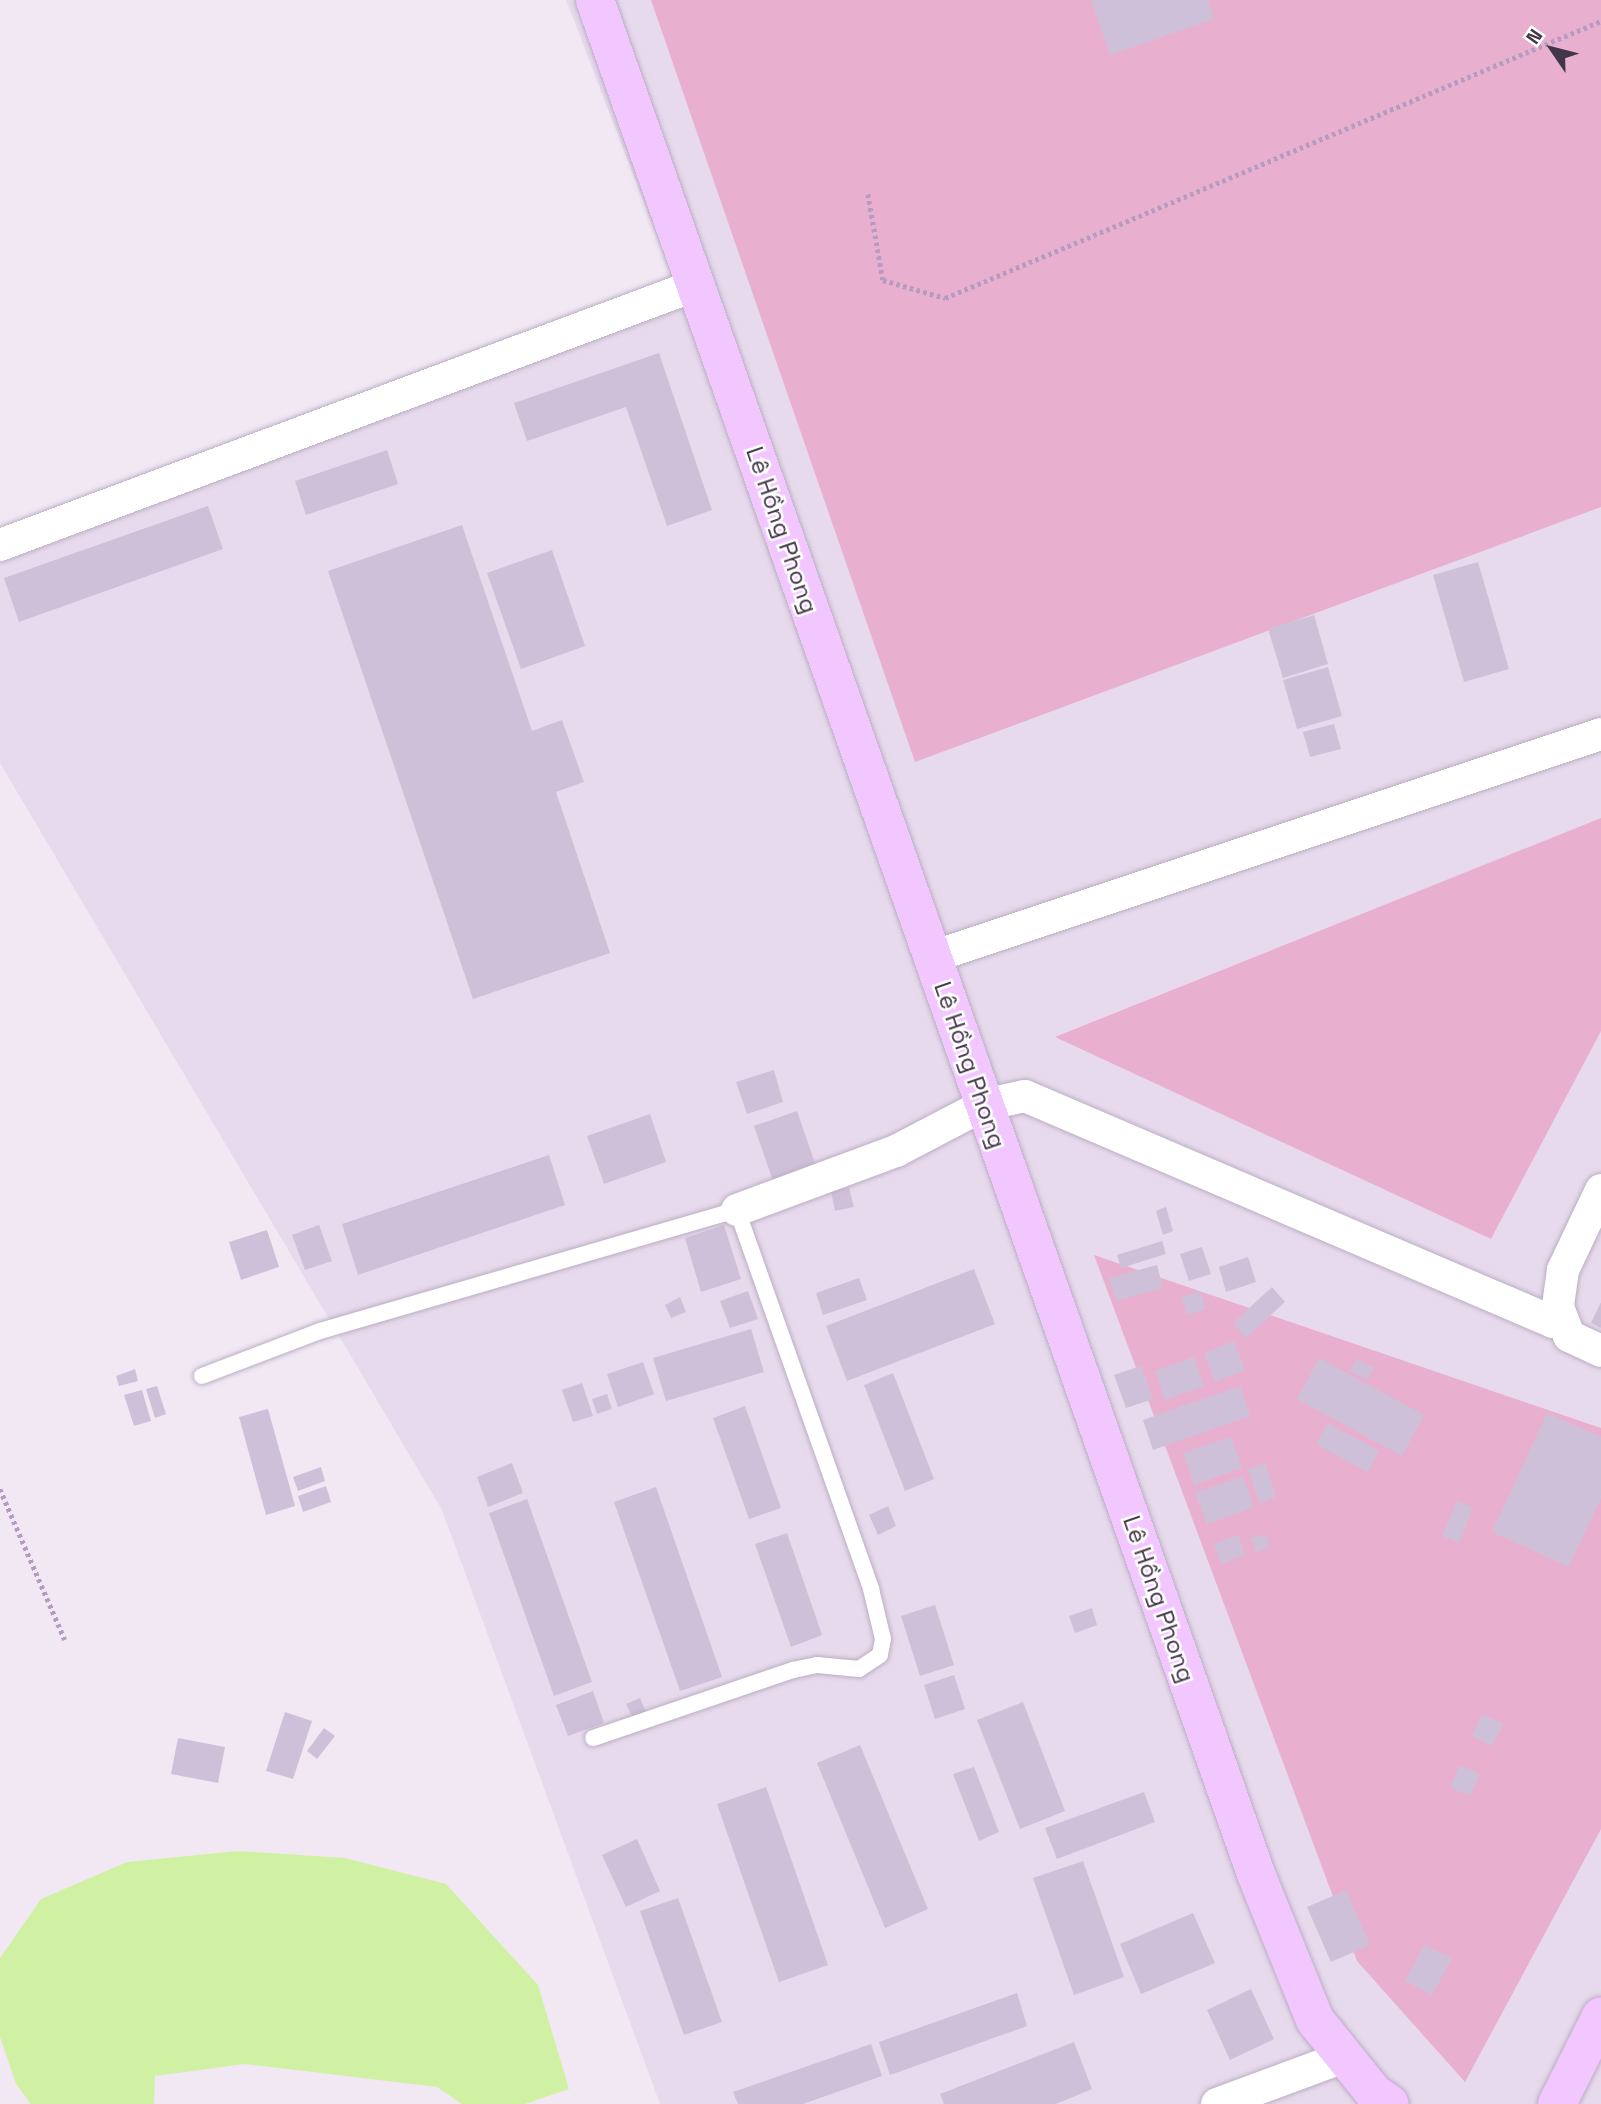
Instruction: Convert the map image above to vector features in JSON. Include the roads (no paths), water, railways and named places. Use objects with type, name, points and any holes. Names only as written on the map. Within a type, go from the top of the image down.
[{"type":"street","name":"Lê Hồng Phong","points":[[595,0],[1256,1874],[1315,2020],[1343,2057],[1390,2104]]},
{"type":"street","points":[[0,545],[696,285]]},
{"type":"street","points":[[932,957],[1601,734]]},
{"type":"street","points":[[737,1210],[896,1151],[984,1105],[1025,1096],[1553,1322],[1558,1307],[1563,1269],[1601,1189]]},
{"type":"street","points":[[1558,1307],[1569,1336],[1601,1351]]},
{"type":"street","points":[[1557,2104],[1601,2016]]},
{"type":"street","points":[[1217,2104],[1343,2057]]},
{"type":"lane","points":[[202,1376],[320,1331],[737,1210],[871,1589],[883,1639],[880,1655],[859,1669],[817,1665],[793,1670],[593,1738]]}]
